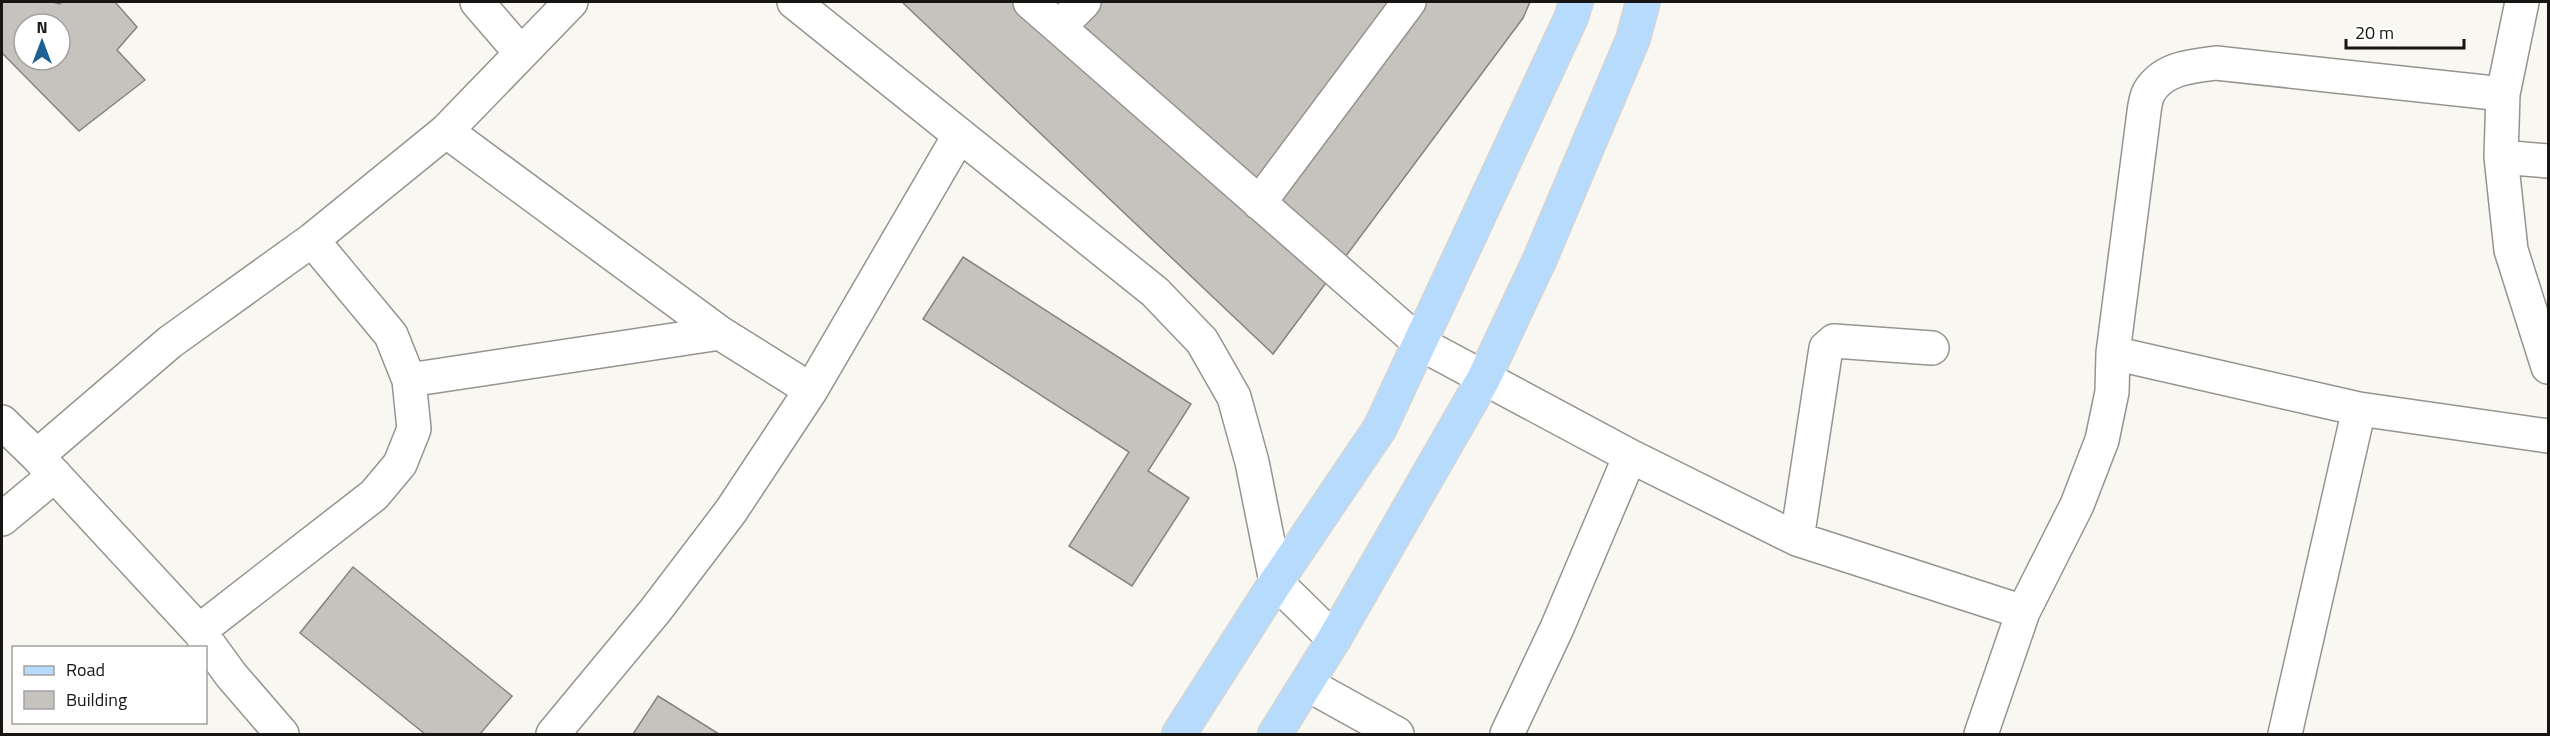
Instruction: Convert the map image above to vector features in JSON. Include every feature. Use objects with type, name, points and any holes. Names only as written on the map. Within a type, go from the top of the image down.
[{"type":"main road","points":[[1179,735],[1276,582],[1380,428],[1421,344],[1576,2]]},
{"type":"main road","points":[[1275,735],[1334,639],[1484,378],[1549,237],[1633,39],[1642,2]]},
{"type":"street","points":[[477,2],[521,53]]},
{"type":"street","points":[[2,519],[46,465],[170,342],[312,240],[446,131],[571,2]]},
{"type":"street","points":[[794,2],[1155,292],[1202,340],[1234,397],[1252,462],[1276,582],[1334,639]]},
{"type":"street","points":[[1030,2],[1421,344],[1630,456],[1797,539],[2023,612]]},
{"type":"street","points":[[1059,27],[1084,2]]},
{"type":"street","points":[[1259,203],[1409,2]]},
{"type":"street","points":[[2522,2],[2503,94],[2501,157],[2511,250],[2548,367]]},
{"type":"street","points":[[1991,733],[2023,612],[2077,505],[2102,440],[2112,392],[2113,353],[2148,92],[2165,75],[2186,67],[2216,63],[2503,94]]},
{"type":"street","points":[[446,131],[720,333],[811,390]]},
{"type":"street","points":[[553,735],[655,611],[731,510],[811,390],[959,136]]},
{"type":"street","points":[[2501,157],[2548,161]]},
{"type":"street","points":[[199,631],[374,495],[400,464],[414,429],[409,380],[391,335],[312,240]]},
{"type":"street","points":[[409,380],[720,333]]},
{"type":"street","points":[[1797,539],[1826,348],[1834,341],[1932,348]]},
{"type":"street","points":[[2113,353],[2359,409],[2548,436]]},
{"type":"street","points":[[2285,735],[2359,409]]},
{"type":"street","points":[[2,422],[46,465],[199,631],[238,683],[282,735]]},
{"type":"street","points":[[1507,735],[1557,627],[1630,456]]},
{"type":"street","points":[[1307,684],[1397,735]]},
{"type":"building","points":[[2,2],[59,4],[63,2],[115,2],[137,27],[117,50],[145,80],[79,131],[21,72],[72,72],[72,12],[12,12],[12,63],[2,53]]},
{"type":"building","points":[[902,2],[1530,2],[1523,18],[1273,354]]},
{"type":"building","points":[[963,257],[1191,404],[1148,471],[1189,498],[1132,586],[1069,546],[1129,452],[923,319]]},
{"type":"building","points":[[353,567],[512,696],[480,734],[425,734],[300,633]]},
{"type":"building","points":[[658,696],[719,734],[633,734]]}]
